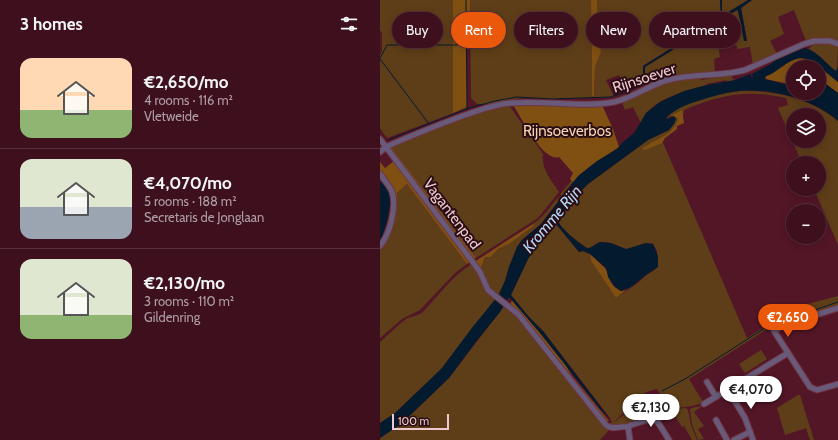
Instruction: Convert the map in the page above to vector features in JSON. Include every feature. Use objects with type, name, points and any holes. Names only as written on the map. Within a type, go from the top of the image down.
[{"type":"street","name":"Rijnsoever","points":[[380,152],[386,147],[454,119],[502,104],[518,102],[615,102],[668,80],[688,76],[745,70],[814,41],[830,41],[838,44]]},
{"type":"street","name":"Vagantenpad","points":[[380,139],[476,267],[488,290],[518,314],[606,425],[612,428],[623,426],[628,427]]},
{"type":"street","points":[[380,174],[390,188],[393,198],[393,210],[389,232],[380,246]]},
{"type":"street","points":[[838,308],[784,325],[774,331],[810,387],[817,390],[838,384]]},
{"type":"street","points":[[704,404],[788,353]]},
{"type":"street","points":[[707,382],[716,397]]},
{"type":"street","points":[[728,390],[745,418],[753,440]]},
{"type":"street","points":[[656,420],[670,411]]},
{"type":"street","points":[[630,440],[628,427],[652,418],[656,420],[669,440]]},
{"type":"street","points":[[716,420],[727,440]]},
{"type":"street","points":[[734,440],[750,432]]},
{"type":"shaded area","points":[[380,0],[453,0],[453,12],[451,12],[451,48],[453,48],[453,112],[467,106],[467,108],[387,138],[380,128],[380,55],[382,51],[382,32],[380,31]]},
{"type":"shaded area","points":[[470,0],[591,0],[591,12],[586,12],[586,48],[592,48],[592,96],[594,96],[595,67],[601,52],[601,48],[641,48],[641,12],[597,12],[597,0],[720,0],[721,12],[649,12],[649,48],[672,48],[643,66],[645,79],[645,67],[676,48],[719,48],[720,57],[714,59],[715,73],[672,77],[646,85],[645,83],[642,83],[626,90],[619,75],[606,80],[614,97],[553,99],[521,98],[490,104],[477,104],[471,98],[470,48],[506,48],[506,12],[470,12]]},
{"type":"shaded area","points":[[722,0],[748,0],[728,12],[722,12]]},
{"type":"shaded area","points":[[752,0],[838,0],[838,41],[831,39],[806,41],[794,10],[778,17],[784,34],[770,41],[777,54],[753,65],[750,47],[737,49],[741,48],[741,22],[747,41],[741,8]]},
{"type":"shaded area","points":[[815,42],[825,42],[838,46],[837,71],[826,63],[826,60],[822,60],[809,49]]},
{"type":"shaded area","points":[[735,74],[731,78],[735,80],[727,82],[726,80],[706,84],[707,85],[669,97],[652,108],[645,115],[641,123],[633,107],[625,110],[622,102],[663,83],[702,76],[701,80]]},
{"type":"shaded area","points":[[740,91],[766,92],[786,96],[786,98],[759,94],[734,95],[722,97],[697,105],[684,110],[684,113],[673,129],[661,138],[747,338],[769,324],[772,327],[689,379],[703,402],[670,410],[657,389],[646,392],[631,403],[634,407],[641,420],[620,426],[607,425],[612,422],[610,418],[543,331],[528,316],[511,295],[528,259],[540,241],[554,224],[556,224],[579,252],[583,251],[590,254],[591,261],[616,298],[655,270],[657,251],[653,244],[650,243],[628,249],[601,242],[587,248],[566,232],[558,221],[569,204],[588,184],[648,140],[669,130],[676,120],[675,117],[671,116],[666,119],[670,114],[688,104],[722,94]],"holes":[[[634,407],[613,423],[621,415]]]},
{"type":"shaded area","points":[[787,100],[801,100],[819,108],[786,108],[786,126],[778,108],[788,105]]},
{"type":"shaded area","points":[[587,104],[603,159],[573,182],[541,224],[522,240],[517,247],[498,296],[490,289],[480,270],[485,257],[491,257],[498,249],[509,244],[535,225],[533,224],[542,217],[562,195],[560,195],[572,180],[571,179],[574,174],[559,155]]},
{"type":"shaded area","points":[[509,105],[543,154],[545,169],[559,192],[538,218],[476,258],[391,147],[464,118],[494,108]]},
{"type":"shaded area","points":[[826,112],[838,121],[838,245],[826,217],[826,204],[820,204],[817,196],[826,196],[826,156],[799,156],[795,148],[826,148]]},
{"type":"shaded area","points":[[407,184],[467,264],[455,273],[420,310],[402,319],[380,338],[380,247],[390,235],[392,230],[397,193]]},
{"type":"shaded area","points":[[472,264],[496,298],[437,374],[395,413],[380,423],[380,342],[406,319],[423,312],[458,274]]},
{"type":"shaded area","points":[[838,296],[838,307],[782,324],[775,328],[771,323],[802,311],[800,306]]},
{"type":"shaded area","points":[[505,305],[514,311],[610,429],[600,440],[380,440],[380,438],[401,424],[449,378]]},
{"type":"shaded area","points":[[761,350],[767,359],[745,373],[739,364]]},
{"type":"shaded area","points":[[800,395],[814,440],[810,440],[806,428],[785,435],[777,408]]},
{"type":"shaded area","points":[[702,406],[694,412],[704,426],[698,429],[704,439],[698,440],[692,424],[690,410],[691,408]]},
{"type":"shaded area","points":[[686,408],[688,410],[691,425],[697,440],[692,440],[684,426],[682,427],[672,411]]},
{"type":"green space","points":[[453,0],[470,0],[470,12],[453,12]]},
{"type":"green space","points":[[591,0],[597,0],[597,12],[591,12]]},
{"type":"green space","points":[[453,48],[467,48],[467,106],[453,113]]},
{"type":"green space","points":[[592,48],[601,48],[601,52],[595,67],[594,96],[592,96]]},
{"type":"green space","points":[[803,58],[809,60],[794,60]]},
{"type":"green space","points":[[786,64],[786,82],[765,79],[766,76]]},
{"type":"green space","points":[[826,72],[838,82],[838,93],[826,84]]},
{"type":"green space","name":"Rijnsoeverbos","points":[[516,104],[602,105],[619,147],[589,167],[573,182],[570,179],[573,173],[559,157],[553,157],[547,153],[534,139],[515,108],[514,106]]},
{"type":"green space","points":[[682,110],[684,123],[677,126],[677,129],[665,138],[662,143],[645,150],[642,149],[669,132],[676,124],[678,118],[671,116]]},
{"type":"green space","points":[[391,147],[476,258],[474,259],[389,149]]},
{"type":"green space","points":[[394,161],[470,262],[467,264],[407,184],[397,193],[395,209],[395,201],[380,172],[380,162],[385,168]]},
{"type":"green space","points":[[533,224],[535,225],[509,244],[498,249],[491,257],[485,257],[480,270],[474,262]]},
{"type":"green space","points":[[590,254],[606,269],[611,282],[615,287],[621,291],[626,290],[616,298],[591,261]]},
{"type":"green space","points":[[512,300],[565,364],[572,376],[609,421],[605,421],[510,305]]},
{"type":"water","points":[[720,0],[722,0],[722,12],[721,12]]},
{"type":"water","points":[[748,0],[752,0],[741,8],[747,41],[744,41],[741,26],[741,12],[737,10],[734,12],[728,12]]},
{"type":"water","points":[[672,48],[676,48],[645,67],[645,79],[643,80],[643,66]]},
{"type":"water","name":"Kromme Rijn","points":[[803,48],[812,51],[824,60],[808,60],[798,58],[786,60],[786,64],[766,76],[765,79],[784,84],[786,82],[786,95],[766,91],[730,92],[691,103],[678,109],[666,118],[667,119],[674,116],[676,119],[669,130],[648,140],[588,184],[577,195],[558,221],[566,232],[587,248],[590,248],[600,242],[611,243],[626,249],[646,243],[653,244],[658,256],[658,267],[631,287],[621,291],[615,287],[608,277],[605,267],[590,254],[583,251],[579,252],[556,224],[554,224],[528,259],[511,295],[528,316],[543,331],[610,419],[600,409],[540,333],[509,297],[500,312],[449,378],[401,424],[380,438],[380,423],[395,413],[442,368],[498,296],[517,247],[522,240],[541,224],[578,176],[597,161],[617,149],[634,133],[646,113],[660,102],[684,91],[735,80],[751,74],[751,77],[753,77],[752,74],[771,64],[779,57]]},
{"type":"water","points":[[826,62],[836,71],[838,67],[838,82],[826,72]]},
{"type":"water","points":[[826,84],[838,93],[838,121],[826,112],[826,108],[819,108],[802,100],[826,100]]},
{"type":"water","points":[[380,179],[389,192],[390,203],[386,224],[380,242]]},
{"type":"waterway","points":[[466,0],[467,109]]},
{"type":"waterway","points":[[380,58],[387,45],[451,45]]},
{"type":"waterway","points":[[380,59],[429,124]]},
{"type":"waterway","points":[[627,92],[643,83]]},
{"type":"waterway","points":[[388,140],[469,108],[495,101],[517,97],[553,99],[610,97],[623,93]]},
{"type":"waterway","points":[[662,391],[685,379],[765,328],[838,302]]}]
